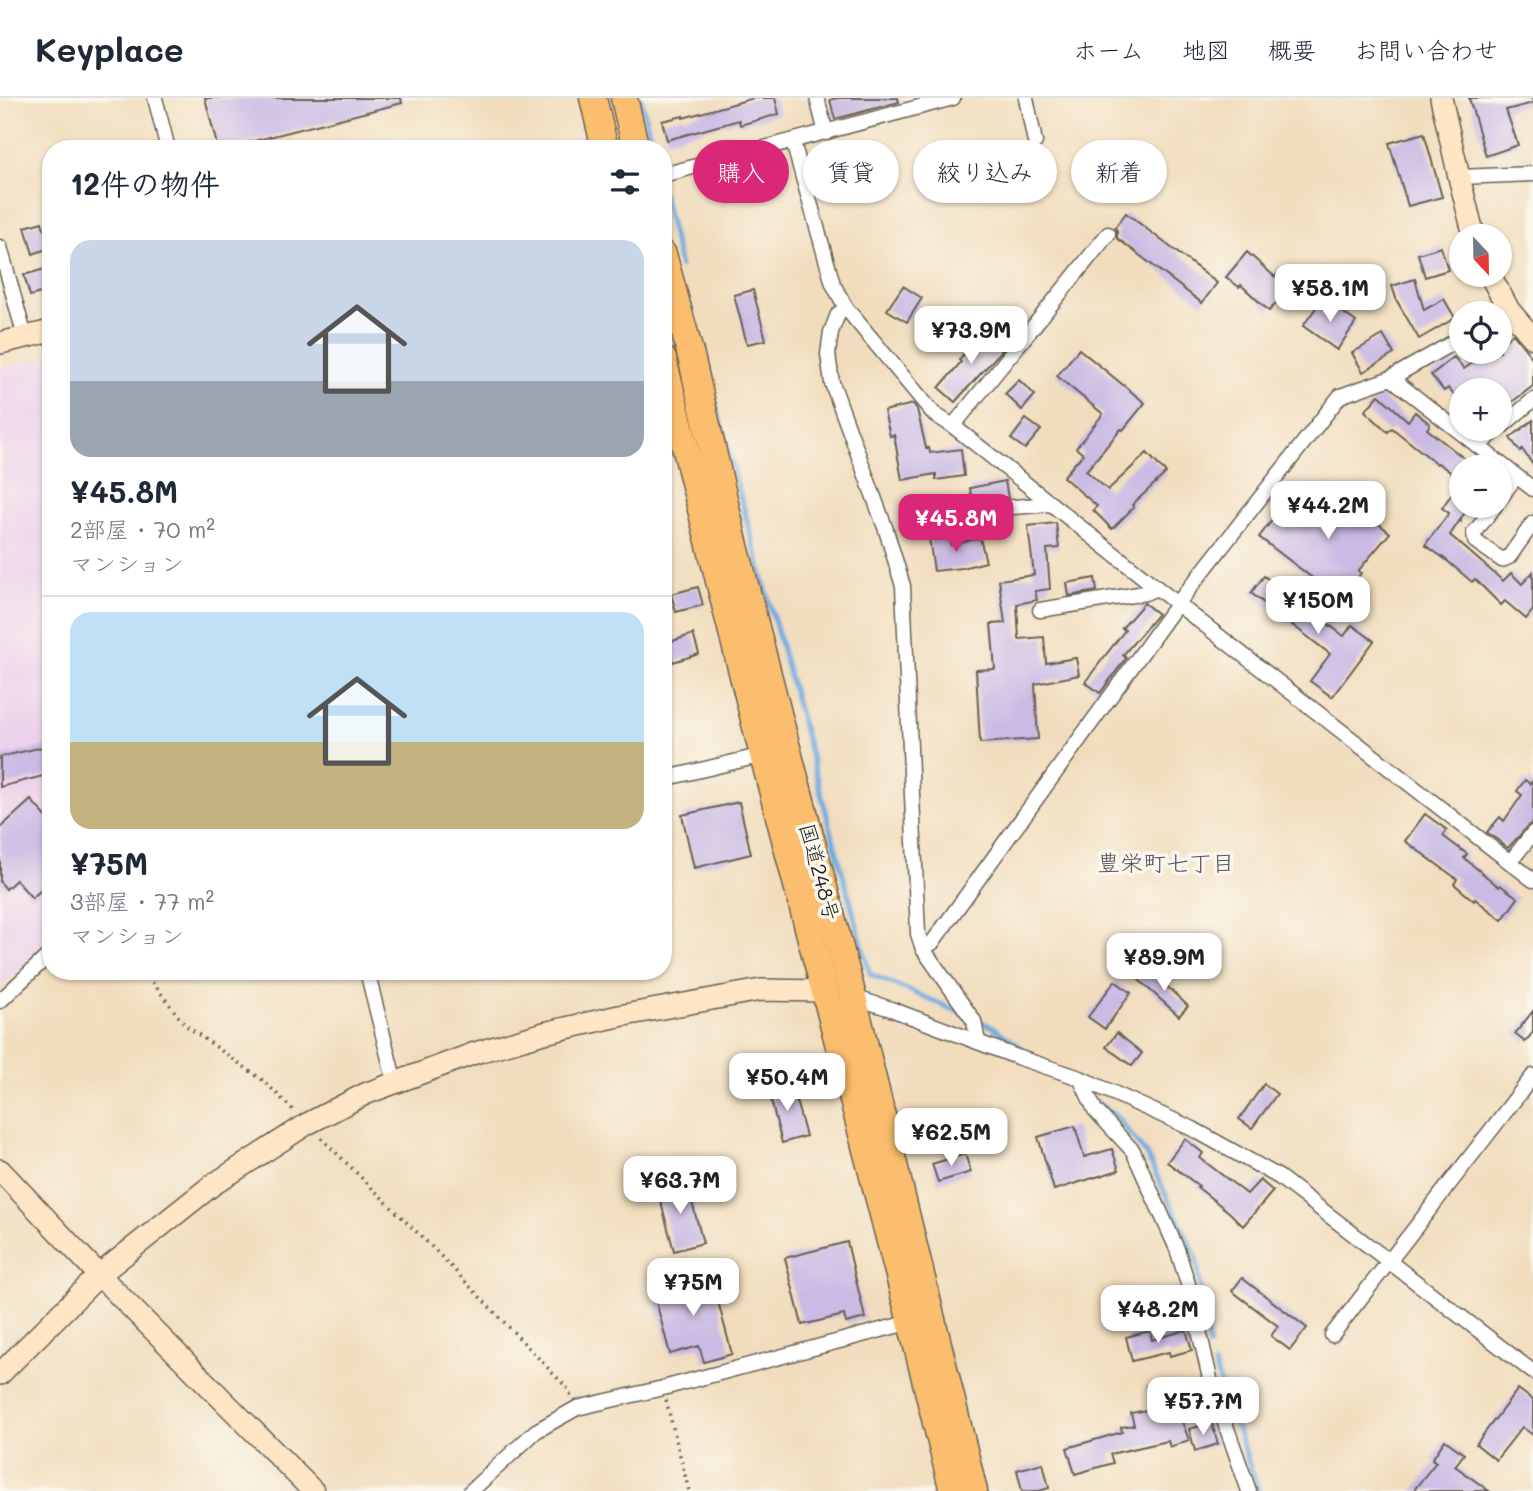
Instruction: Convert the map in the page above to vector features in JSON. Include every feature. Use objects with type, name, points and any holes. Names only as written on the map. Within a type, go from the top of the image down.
[{"type":"highway","points":[[593,98],[604,140]]},
{"type":"highway","points":[[624,98],[634,140]]},
{"type":"highway","name":"国道248号","points":[[672,287],[691,356],[733,538],[853,997],[974,1491]]},
{"type":"highway","name":"国道248号","points":[[672,397],[953,1491]]},
{"type":"street","points":[[155,98],[166,140]]},
{"type":"street","points":[[817,98],[826,133]]},
{"type":"street","points":[[672,173],[953,98]]},
{"type":"street","points":[[1026,98],[1035,140]]},
{"type":"street","points":[[1441,98],[1471,224]]},
{"type":"street","points":[[793,142],[833,284],[846,308],[933,414],[953,426],[1533,880]]},
{"type":"street","points":[[1459,177],[1533,174]]},
{"type":"street","points":[[953,426],[1108,234]]},
{"type":"street","points":[[0,247],[25,337]]},
{"type":"street","points":[[846,308],[838,314],[831,332],[828,354],[832,383],[886,530],[903,586],[918,934],[923,949],[974,1021],[978,1042]]},
{"type":"street","points":[[1512,320],[1533,338]]},
{"type":"street","points":[[0,343],[42,333]]},
{"type":"street","points":[[923,949],[932,943],[1178,603],[1340,396],[1391,378],[1449,345]]},
{"type":"street","points":[[1391,378],[1533,489]]},
{"type":"street","points":[[1512,417],[1533,400]]},
{"type":"street","points":[[1478,446],[1484,441]]},
{"type":"street","points":[[1512,482],[1516,476]]},
{"type":"street","points":[[914,515],[1051,504]]},
{"type":"street","points":[[1485,518],[1474,533],[1475,541],[1502,560],[1509,557],[1533,523]]},
{"type":"street","points":[[1040,610],[1145,593],[1157,588]]},
{"type":"street","points":[[672,777],[763,755]]},
{"type":"street","points":[[1510,862],[1533,833]]},
{"type":"street","points":[[0,1001],[42,961]]},
{"type":"street","points":[[369,980],[395,1083]]},
{"type":"street","points":[[0,1374],[100,1275],[211,1186],[307,1124],[365,1094],[475,1053],[544,1033],[761,990],[824,990],[891,1009],[1080,1078],[1193,1129],[1279,1177],[1533,1371]]},
{"type":"street","points":[[1332,1335],[1533,1076]]},
{"type":"street","points":[[1080,1078],[1094,1110],[1133,1151],[1178,1248],[1211,1383],[1249,1491]]},
{"type":"street","points":[[0,1170],[313,1491]]},
{"type":"street","points":[[471,1491],[536,1431],[577,1408],[911,1322]]},
{"type":"path","points":[[151,980],[185,1025],[264,1081],[433,1249],[568,1389],[577,1408]]},
{"type":"path","points":[[663,1388],[689,1491]]},
{"type":"shaded area","points":[[42,358],[42,950],[0,988],[0,369]]},
{"type":"building","points":[[205,98],[401,98],[402,103],[258,140],[216,140]]},
{"type":"building","points":[[754,98],[775,98],[779,114],[740,125],[739,120],[667,140],[662,121],[683,118]]},
{"type":"building","points":[[898,98],[899,102],[835,119],[830,100]]},
{"type":"building","points":[[1469,98],[1532,98],[1533,103],[1506,110],[1518,145],[1486,156]]},
{"type":"building","points":[[1424,133],[1442,197],[1408,206],[1389,143]]},
{"type":"building","points":[[1126,213],[1217,283],[1202,303],[1117,238],[1115,227]]},
{"type":"building","points":[[42,222],[42,251],[33,254],[25,227]]},
{"type":"building","points":[[1441,247],[1448,270],[1425,277],[1418,254]]},
{"type":"building","points":[[1247,252],[1275,277],[1277,274],[1291,287],[1269,311],[1241,285],[1239,287],[1226,277]]},
{"type":"building","points":[[42,270],[42,293],[30,296],[24,275]]},
{"type":"building","points":[[1415,279],[1424,310],[1444,299],[1449,308],[1449,322],[1419,339],[1397,301],[1392,286]]},
{"type":"building","points":[[903,286],[922,298],[907,322],[887,310]]},
{"type":"building","points":[[753,290],[766,340],[747,344],[734,295]]},
{"type":"building","points":[[1323,298],[1356,322],[1337,350],[1303,326]]},
{"type":"building","points":[[983,332],[1003,349],[955,402],[939,388]]},
{"type":"building","points":[[1383,335],[1394,354],[1363,372],[1352,353]]},
{"type":"building","points":[[1512,335],[1533,359],[1533,386],[1512,402],[1512,378],[1449,378],[1449,389],[1444,391],[1431,375],[1449,361],[1449,364],[1460,364],[1464,369],[1471,364],[1512,364]]},
{"type":"building","points":[[1079,349],[1145,403],[1086,471],[1108,490],[1147,453],[1166,473],[1132,505],[1134,507],[1112,529],[1093,510],[1097,506],[1063,477],[1083,454],[1076,448],[1103,414],[1057,376]]},
{"type":"building","points":[[1019,380],[1035,395],[1022,410],[1005,394]]},
{"type":"building","points":[[1379,395],[1408,421],[1415,412],[1430,424],[1427,429],[1460,455],[1449,455],[1449,471],[1392,428],[1388,432],[1365,411]]},
{"type":"building","points":[[913,404],[917,409],[926,448],[929,448],[930,453],[961,449],[964,476],[936,480],[936,474],[902,480],[894,435],[890,436],[884,411]]},
{"type":"building","points":[[1026,419],[1041,430],[1025,449],[1011,439]]},
{"type":"building","points":[[1533,420],[1533,465],[1512,441],[1512,436]]},
{"type":"building","points":[[1005,481],[1008,498],[972,501],[970,488]]},
{"type":"building","points":[[1330,484],[1390,533],[1358,571],[1361,573],[1341,600],[1259,537],[1279,511],[1296,524]]},
{"type":"building","points":[[1449,498],[1449,513],[1442,508]]},
{"type":"building","points":[[1449,513],[1449,518],[1461,518],[1450,535],[1503,581],[1511,573],[1522,584],[1533,572],[1533,610],[1526,619],[1505,601],[1501,605],[1475,579],[1472,582],[1425,545]]},
{"type":"building","points":[[1056,523],[1059,548],[1047,549],[1050,589],[1035,591],[1037,600],[1017,604],[1019,639],[1044,637],[1046,663],[1076,658],[1079,675],[1035,684],[1038,739],[980,743],[976,670],[995,669],[991,624],[1005,623],[999,580],[1034,575],[1028,526]]},
{"type":"building","points":[[949,536],[951,545],[980,538],[986,562],[934,571],[929,538]]},
{"type":"building","points":[[1264,576],[1344,636],[1352,625],[1374,641],[1332,697],[1310,681],[1330,654],[1251,593]]},
{"type":"building","points":[[1095,578],[1097,591],[1069,596],[1067,583]]},
{"type":"building","points":[[698,587],[703,605],[676,612],[672,594]]},
{"type":"building","points":[[1144,603],[1158,614],[1123,655],[1126,658],[1100,693],[1085,682],[1125,630],[1122,628]]},
{"type":"building","points":[[693,634],[699,654],[673,662],[672,641]]},
{"type":"building","points":[[42,747],[42,776],[0,787],[0,757]]},
{"type":"building","points":[[1525,780],[1530,784],[1533,780],[1533,821],[1508,848],[1487,832],[1500,817],[1504,821],[1522,795],[1517,791]]},
{"type":"building","points":[[31,800],[42,812],[42,889],[32,898],[16,880],[6,889],[0,882],[0,828]]},
{"type":"building","points":[[739,802],[751,854],[694,868],[682,815]]},
{"type":"building","points":[[1425,814],[1447,830],[1443,836],[1467,854],[1464,858],[1499,887],[1500,885],[1518,898],[1502,920],[1454,884],[1457,879],[1405,841]]},
{"type":"building","points":[[1149,970],[1188,1006],[1179,1016],[1139,980]]},
{"type":"building","points":[[1115,981],[1131,993],[1105,1029],[1088,1017]]},
{"type":"building","points":[[1533,1011],[1533,1032],[1525,1042],[1515,1034]]},
{"type":"building","points":[[1117,1033],[1142,1053],[1132,1066],[1106,1047]]},
{"type":"building","points":[[791,1083],[806,1136],[782,1143],[768,1089]]},
{"type":"building","points":[[1264,1084],[1277,1094],[1252,1128],[1239,1119]]},
{"type":"building","points":[[1075,1126],[1084,1157],[1112,1149],[1119,1170],[1054,1190],[1038,1137]]},
{"type":"building","points":[[1185,1139],[1203,1153],[1200,1158],[1247,1194],[1260,1180],[1273,1191],[1243,1226],[1197,1187],[1199,1186],[1167,1162]]},
{"type":"building","points":[[965,1154],[971,1172],[938,1182],[932,1164]]},
{"type":"building","points":[[686,1180],[703,1243],[674,1251],[657,1188]]},
{"type":"building","points":[[847,1242],[865,1318],[846,1323],[844,1315],[802,1325],[785,1258]]},
{"type":"building","points":[[711,1275],[732,1354],[704,1362],[699,1346],[670,1354],[653,1290]]},
{"type":"building","points":[[1242,1278],[1307,1328],[1290,1350],[1271,1336],[1278,1326],[1232,1291]]},
{"type":"building","points":[[1186,1330],[1192,1350],[1170,1356],[1169,1352],[1132,1361],[1126,1337],[1150,1331],[1152,1340]]},
{"type":"building","points":[[1169,1380],[1189,1440],[1170,1447],[1168,1441],[1110,1454],[1113,1463],[1075,1474],[1067,1448],[1122,1432],[1121,1427],[1134,1425],[1131,1413],[1152,1409],[1146,1386]]},
{"type":"building","points":[[1518,1389],[1533,1400],[1533,1435],[1522,1427],[1496,1460],[1476,1444]]},
{"type":"building","points":[[1212,1423],[1218,1444],[1195,1451],[1189,1429]]},
{"type":"building","points":[[1445,1440],[1464,1454],[1455,1466],[1489,1491],[1413,1491],[1436,1462],[1432,1459]]},
{"type":"building","points":[[1043,1463],[1049,1488],[1022,1491],[1017,1470]]},
{"type":"waterway","points":[[641,98],[651,140]]},
{"type":"waterway","points":[[672,233],[680,267]]},
{"type":"waterway","points":[[715,402],[870,974],[966,1015]]},
{"type":"waterway","points":[[975,1019],[993,1027],[1034,1057]]},
{"type":"waterway","points":[[1062,1077],[1082,1092]]},
{"type":"waterway","points":[[1096,1102],[1116,1116],[1146,1154],[1196,1256],[1209,1346]]},
{"type":"waterway","points":[[1214,1365],[1259,1491]]},
{"type":"district","name":"豊栄町七丁目","points":[[1166,863]]}]
